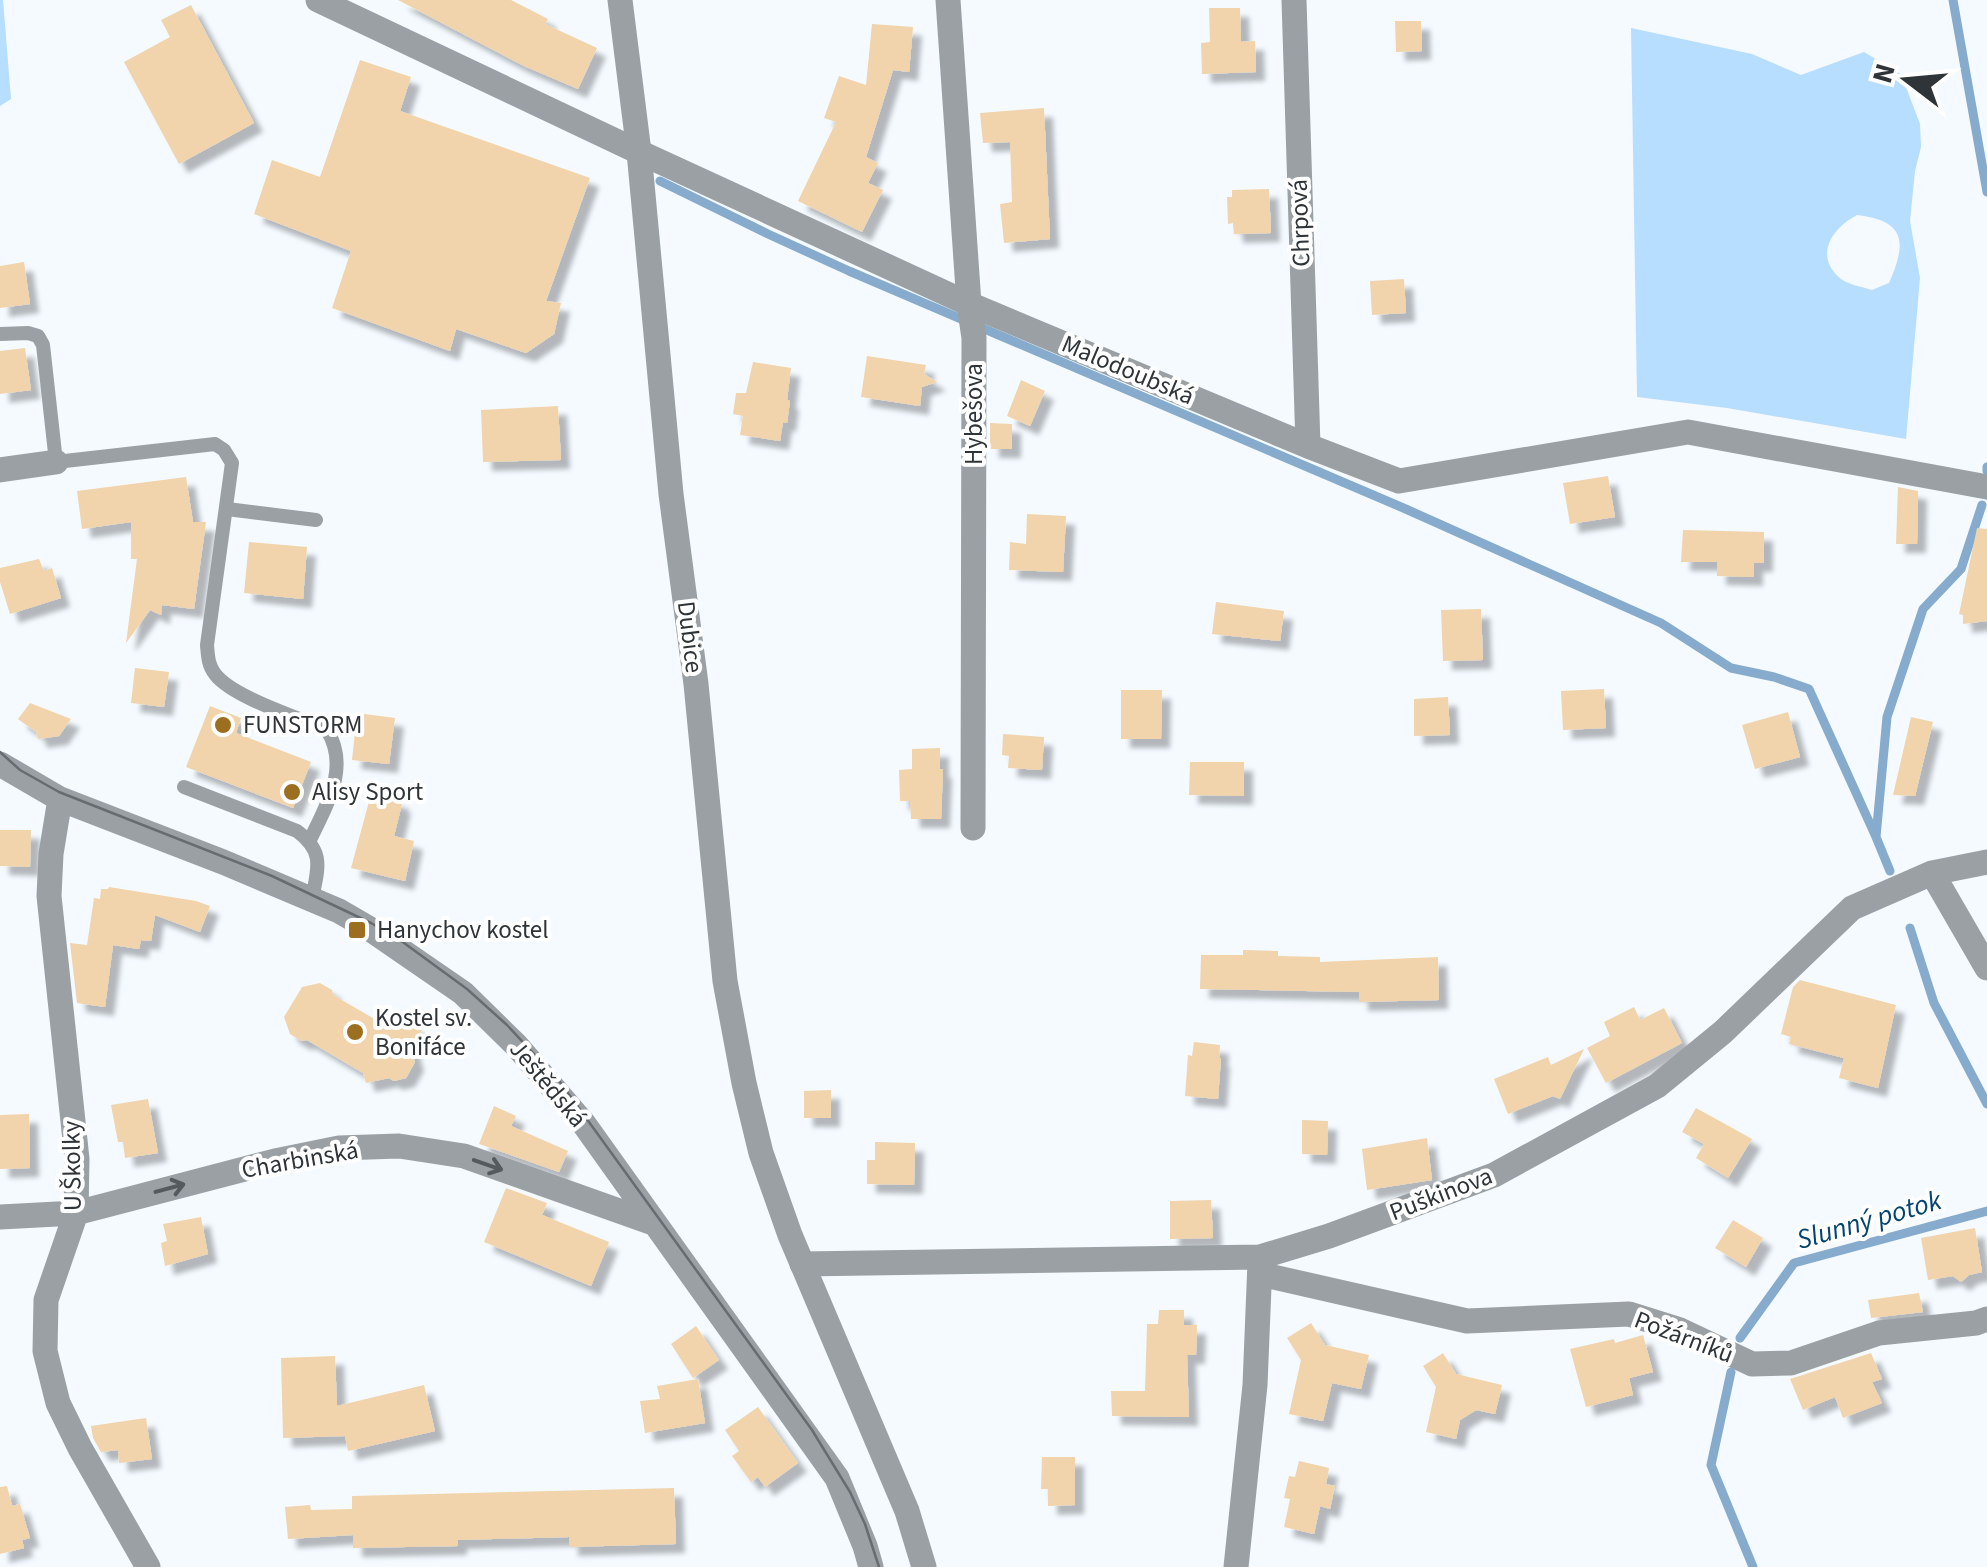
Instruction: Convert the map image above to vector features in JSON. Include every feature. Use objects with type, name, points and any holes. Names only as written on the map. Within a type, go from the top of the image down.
[{"type":"street","name":"Malodoubská","points":[[318,0],[969,304],[1399,481],[1688,432],[1987,487]]},
{"type":"street","name":"Dubice","points":[[620,0],[726,982],[761,1153],[802,1264]]},
{"type":"street","name":"Hybešova","points":[[948,0],[974,338],[972,828]]},
{"type":"street","name":"Chrpová","points":[[1294,0],[1308,446]]},
{"type":"street","points":[[0,470],[56,462]]},
{"type":"street","name":"Ještědská","points":[[0,764],[60,799],[312,898],[370,929],[463,994],[516,1045],[584,1124],[837,1478],[871,1567]]},
{"type":"street","name":"U Školky","points":[[60,799],[50,854],[49,896],[77,1159],[76,1213],[46,1300],[45,1351],[58,1402],[148,1567]]},
{"type":"street","name":"Puškinova","points":[[802,1264],[1260,1266],[1494,1174],[1657,1086],[1723,1032],[1852,908],[1932,873],[1987,862]]},
{"type":"street","points":[[1932,873],[1987,968]]},
{"type":"street","name":"Charbinská","points":[[0,1218],[76,1213],[339,1148],[399,1146],[464,1156],[653,1223]]},
{"type":"street","points":[[802,1264],[906,1510],[924,1567]]},
{"type":"street","points":[[1237,1567],[1255,1386],[1260,1266]]},
{"type":"street","name":"Požárníků","points":[[1260,1266],[1467,1320],[1629,1314],[1680,1330],[1752,1364],[1791,1363],[1879,1333],[1987,1319]]},
{"type":"lane","points":[[0,334],[28,333],[38,336],[43,344],[56,462],[215,444],[232,463],[206,645],[208,663],[230,689],[327,730],[335,742],[339,758],[331,795],[310,840]]},
{"type":"lane","points":[[227,509],[316,520]]},
{"type":"lane","points":[[184,787],[298,831],[310,840],[318,855],[312,898]]},
{"type":"shaded area","points":[[0,0],[11,99],[0,106]]},
{"type":"shaded area","points":[[1631,28],[1752,54],[1801,75],[1864,52],[1901,74],[1920,124],[1921,147],[1910,221],[1920,278],[1906,439],[1727,408],[1637,397]],"holes":[[[1857,215],[1893,228],[1900,245],[1889,283],[1872,290],[1841,279],[1828,261],[1827,252],[1834,235],[1848,221]]]},
{"type":"building","points":[[398,0],[511,0],[548,19],[545,24],[597,48],[578,89],[524,66]]},
{"type":"building","points":[[191,5],[254,123],[179,164],[124,62],[170,37],[161,20]]},
{"type":"building","points":[[1209,8],[1240,8],[1241,42],[1255,41],[1256,72],[1202,74],[1201,43],[1210,42]]},
{"type":"building","points":[[1395,21],[1421,21],[1422,51],[1396,52]]},
{"type":"building","points":[[872,24],[913,27],[909,72],[893,70],[866,157],[878,163],[868,183],[883,190],[862,232],[798,201],[836,122],[824,118],[839,76],[866,85]]},
{"type":"building","points":[[360,60],[411,77],[400,111],[590,178],[546,301],[561,303],[554,334],[526,353],[456,329],[450,351],[332,308],[351,251],[254,214],[272,160],[320,177]]},
{"type":"building","points":[[1044,108],[1050,239],[1004,243],[1000,204],[1012,202],[1010,142],[983,143],[980,113]]},
{"type":"building","points":[[1269,189],[1271,233],[1234,234],[1233,223],[1228,224],[1227,197],[1232,197],[1232,190]]},
{"type":"building","points":[[24,262],[30,304],[0,308],[0,266]]},
{"type":"building","points":[[1404,279],[1406,313],[1372,315],[1370,281]]},
{"type":"building","points":[[25,348],[31,390],[0,394],[0,351]]},
{"type":"building","points":[[867,356],[926,365],[924,374],[937,382],[922,387],[920,406],[861,397]]},
{"type":"building","points":[[753,362],[791,368],[787,423],[783,422],[780,441],[740,435],[743,416],[733,414],[736,393],[746,393]]},
{"type":"building","points":[[1021,380],[1045,391],[1030,426],[1007,416]]},
{"type":"building","points":[[558,406],[561,460],[483,462],[481,410]]},
{"type":"building","points":[[990,423],[1012,424],[1012,449],[990,449]]},
{"type":"building","points":[[1608,476],[1615,517],[1570,524],[1563,483]]},
{"type":"building","points":[[186,477],[193,522],[206,522],[194,609],[162,605],[161,615],[150,610],[126,643],[137,559],[131,559],[131,522],[82,529],[77,491]]},
{"type":"building","points":[[1898,487],[1918,491],[1917,544],[1896,544]]},
{"type":"building","points":[[1027,514],[1066,516],[1063,572],[1009,570],[1010,542],[1026,544]]},
{"type":"building","points":[[1977,528],[1987,529],[1987,621],[1963,624],[1963,615],[1959,614]]},
{"type":"building","points":[[1683,530],[1764,532],[1764,563],[1754,563],[1754,577],[1717,576],[1717,562],[1681,562]]},
{"type":"building","points":[[249,542],[307,547],[303,599],[244,593]]},
{"type":"building","points":[[39,559],[44,571],[52,568],[61,598],[10,614],[0,568]]},
{"type":"building","points":[[1216,602],[1284,611],[1280,641],[1212,634]]},
{"type":"building","points":[[1481,609],[1483,660],[1443,661],[1441,610]]},
{"type":"building","points":[[135,668],[169,672],[164,707],[131,703]]},
{"type":"building","points":[[1604,689],[1606,728],[1563,730],[1561,691]]},
{"type":"building","points":[[1121,690],[1162,690],[1161,739],[1121,739]]},
{"type":"building","points":[[1448,697],[1450,735],[1414,736],[1414,699]]},
{"type":"building","points":[[30,703],[71,719],[59,736],[38,739],[36,732],[18,719]]},
{"type":"building","points":[[210,706],[241,718],[236,733],[311,762],[293,808],[186,767]]},
{"type":"building","points":[[1788,712],[1800,757],[1755,769],[1742,725]]},
{"type":"building","points":[[357,713],[395,718],[389,764],[352,760]]},
{"type":"building","points":[[1911,717],[1933,722],[1915,796],[1893,795]]},
{"type":"building","points":[[1003,734],[1044,737],[1042,770],[1008,768],[1009,756],[1002,755]]},
{"type":"building","points":[[940,748],[941,819],[911,819],[910,801],[900,801],[899,770],[912,769],[912,749]]},
{"type":"building","points":[[1190,762],[1244,762],[1244,796],[1189,795]]},
{"type":"building","points":[[371,794],[400,800],[402,804],[394,836],[414,841],[405,881],[351,868]]},
{"type":"building","points":[[0,830],[31,830],[30,867],[0,866]]},
{"type":"building","points":[[109,887],[210,906],[200,932],[155,915],[151,941],[141,940],[139,949],[113,945],[105,1007],[77,1003],[70,943],[87,945],[94,898],[100,899],[101,889]]},
{"type":"building","points":[[1243,950],[1320,957],[1320,962],[1438,957],[1439,1000],[1359,1002],[1359,992],[1200,989],[1201,955],[1243,955]]},
{"type":"building","points":[[1800,980],[1896,1005],[1878,1088],[1839,1078],[1844,1058],[1789,1044],[1791,1037],[1781,1034],[1793,987]]},
{"type":"building","name":"Kostel sv. Bonifáce","points":[[320,983],[378,1021],[386,1009],[422,1030],[411,1049],[415,1062],[406,1078],[366,1083],[363,1073],[290,1034],[284,1017],[302,987]]},
{"type":"building","points":[[1634,1007],[1640,1020],[1664,1008],[1682,1043],[1606,1083],[1587,1048],[1610,1036],[1604,1022]]},
{"type":"building","points":[[1194,1042],[1220,1045],[1218,1099],[1185,1096],[1188,1055],[1192,1056]]},
{"type":"building","points":[[1584,1049],[1560,1099],[1553,1096],[1508,1114],[1494,1079],[1548,1057],[1551,1065]]},
{"type":"building","points":[[831,1090],[831,1118],[804,1118],[804,1091]]},
{"type":"building","points":[[148,1099],[158,1153],[125,1158],[111,1105]]},
{"type":"building","points":[[494,1106],[516,1116],[511,1126],[568,1151],[559,1172],[479,1144]]},
{"type":"building","points":[[1696,1108],[1752,1139],[1728,1178],[1696,1158],[1704,1144],[1682,1132]]},
{"type":"building","points":[[29,1114],[30,1168],[0,1169],[0,1115]]},
{"type":"building","points":[[1302,1120],[1328,1121],[1327,1155],[1302,1154]]},
{"type":"building","points":[[1427,1138],[1432,1180],[1367,1190],[1362,1149]]},
{"type":"building","points":[[875,1142],[915,1143],[914,1185],[867,1184],[867,1160],[875,1160]]},
{"type":"building","points":[[506,1188],[547,1203],[542,1215],[609,1242],[591,1286],[484,1242]]},
{"type":"building","points":[[1211,1200],[1213,1238],[1170,1239],[1170,1201]]},
{"type":"building","points":[[201,1217],[208,1254],[165,1266],[161,1243],[167,1241],[163,1224]]},
{"type":"building","points":[[1733,1220],[1763,1238],[1746,1267],[1715,1248]]},
{"type":"building","points":[[1975,1228],[1982,1272],[1961,1282],[1953,1276],[1928,1280],[1921,1238]]},
{"type":"building","points":[[1919,1293],[1923,1312],[1871,1318],[1868,1300]]},
{"type":"building","points":[[1159,1310],[1184,1310],[1184,1325],[1197,1325],[1196,1355],[1187,1355],[1189,1417],[1112,1416],[1111,1391],[1145,1391],[1147,1324],[1158,1324]]},
{"type":"building","points":[[1311,1323],[1325,1345],[1369,1355],[1361,1389],[1332,1383],[1323,1421],[1289,1414],[1301,1360],[1287,1338]]},
{"type":"building","points":[[696,1326],[719,1360],[693,1378],[671,1344]]},
{"type":"building","points":[[1643,1335],[1653,1372],[1629,1378],[1633,1395],[1586,1407],[1570,1349]]},
{"type":"building","points":[[1443,1353],[1456,1374],[1502,1385],[1495,1414],[1476,1410],[1460,1420],[1456,1439],[1426,1432],[1436,1387],[1423,1366]]},
{"type":"building","points":[[1871,1353],[1882,1379],[1872,1382],[1882,1403],[1843,1418],[1835,1397],[1803,1410],[1790,1379]]},
{"type":"building","points":[[335,1356],[337,1406],[424,1385],[435,1431],[348,1451],[345,1436],[283,1438],[281,1358]]},
{"type":"building","points":[[698,1379],[705,1423],[645,1433],[640,1401],[660,1399],[657,1386]]},
{"type":"building","points":[[758,1407],[798,1463],[765,1487],[758,1477],[751,1482],[732,1456],[739,1451],[725,1430]]},
{"type":"building","points":[[146,1418],[152,1459],[119,1463],[118,1450],[101,1452],[93,1438],[91,1426]]},
{"type":"building","points":[[1042,1457],[1075,1457],[1075,1505],[1048,1506],[1048,1489],[1041,1489]]},
{"type":"building","points":[[1299,1461],[1329,1468],[1326,1484],[1335,1486],[1330,1509],[1320,1506],[1314,1534],[1284,1527],[1290,1499],[1284,1498],[1289,1476],[1295,1477]]},
{"type":"building","points":[[7,1486],[12,1506],[20,1504],[30,1538],[22,1540],[24,1548],[0,1554],[0,1487]]},
{"type":"building","points":[[674,1488],[676,1544],[569,1547],[569,1537],[458,1540],[458,1546],[353,1548],[353,1535],[288,1539],[285,1507],[352,1509],[352,1496]]},
{"type":"waterway","name":"Slunný potok","points":[[1953,0],[1987,192]]},
{"type":"waterway","points":[[660,181],[849,271],[1408,510],[1661,623],[1731,668],[1809,689],[1876,837]]},
{"type":"waterway","name":"Slunný potok","points":[[1890,871],[1876,837],[1887,717],[1923,609],[1961,569],[1982,505]]},
{"type":"waterway","name":"Slunný potok","points":[[1910,928],[1934,1003],[1987,1104]]},
{"type":"waterway","name":"Slunný potok","points":[[1740,1338],[1794,1263],[1987,1211]]},
{"type":"waterway","name":"Slunný potok","points":[[1731,1372],[1711,1465],[1753,1567]]},
{"type":"tram line","points":[[0,752],[20,770],[59,792],[272,876],[371,923],[467,989],[507,1025],[560,1082],[812,1430],[850,1492],[879,1567]]},
{"type":"place","name":"FUNSTORM","points":[[223,725]]},
{"type":"place","name":"Alisy Sport","points":[[292,792]]},
{"type":"place","name":"Hanychov kostel","points":[[357,930]]},
{"type":"place","name":"Kostel sv. Bonifáce","points":[[355,1032]]}]
